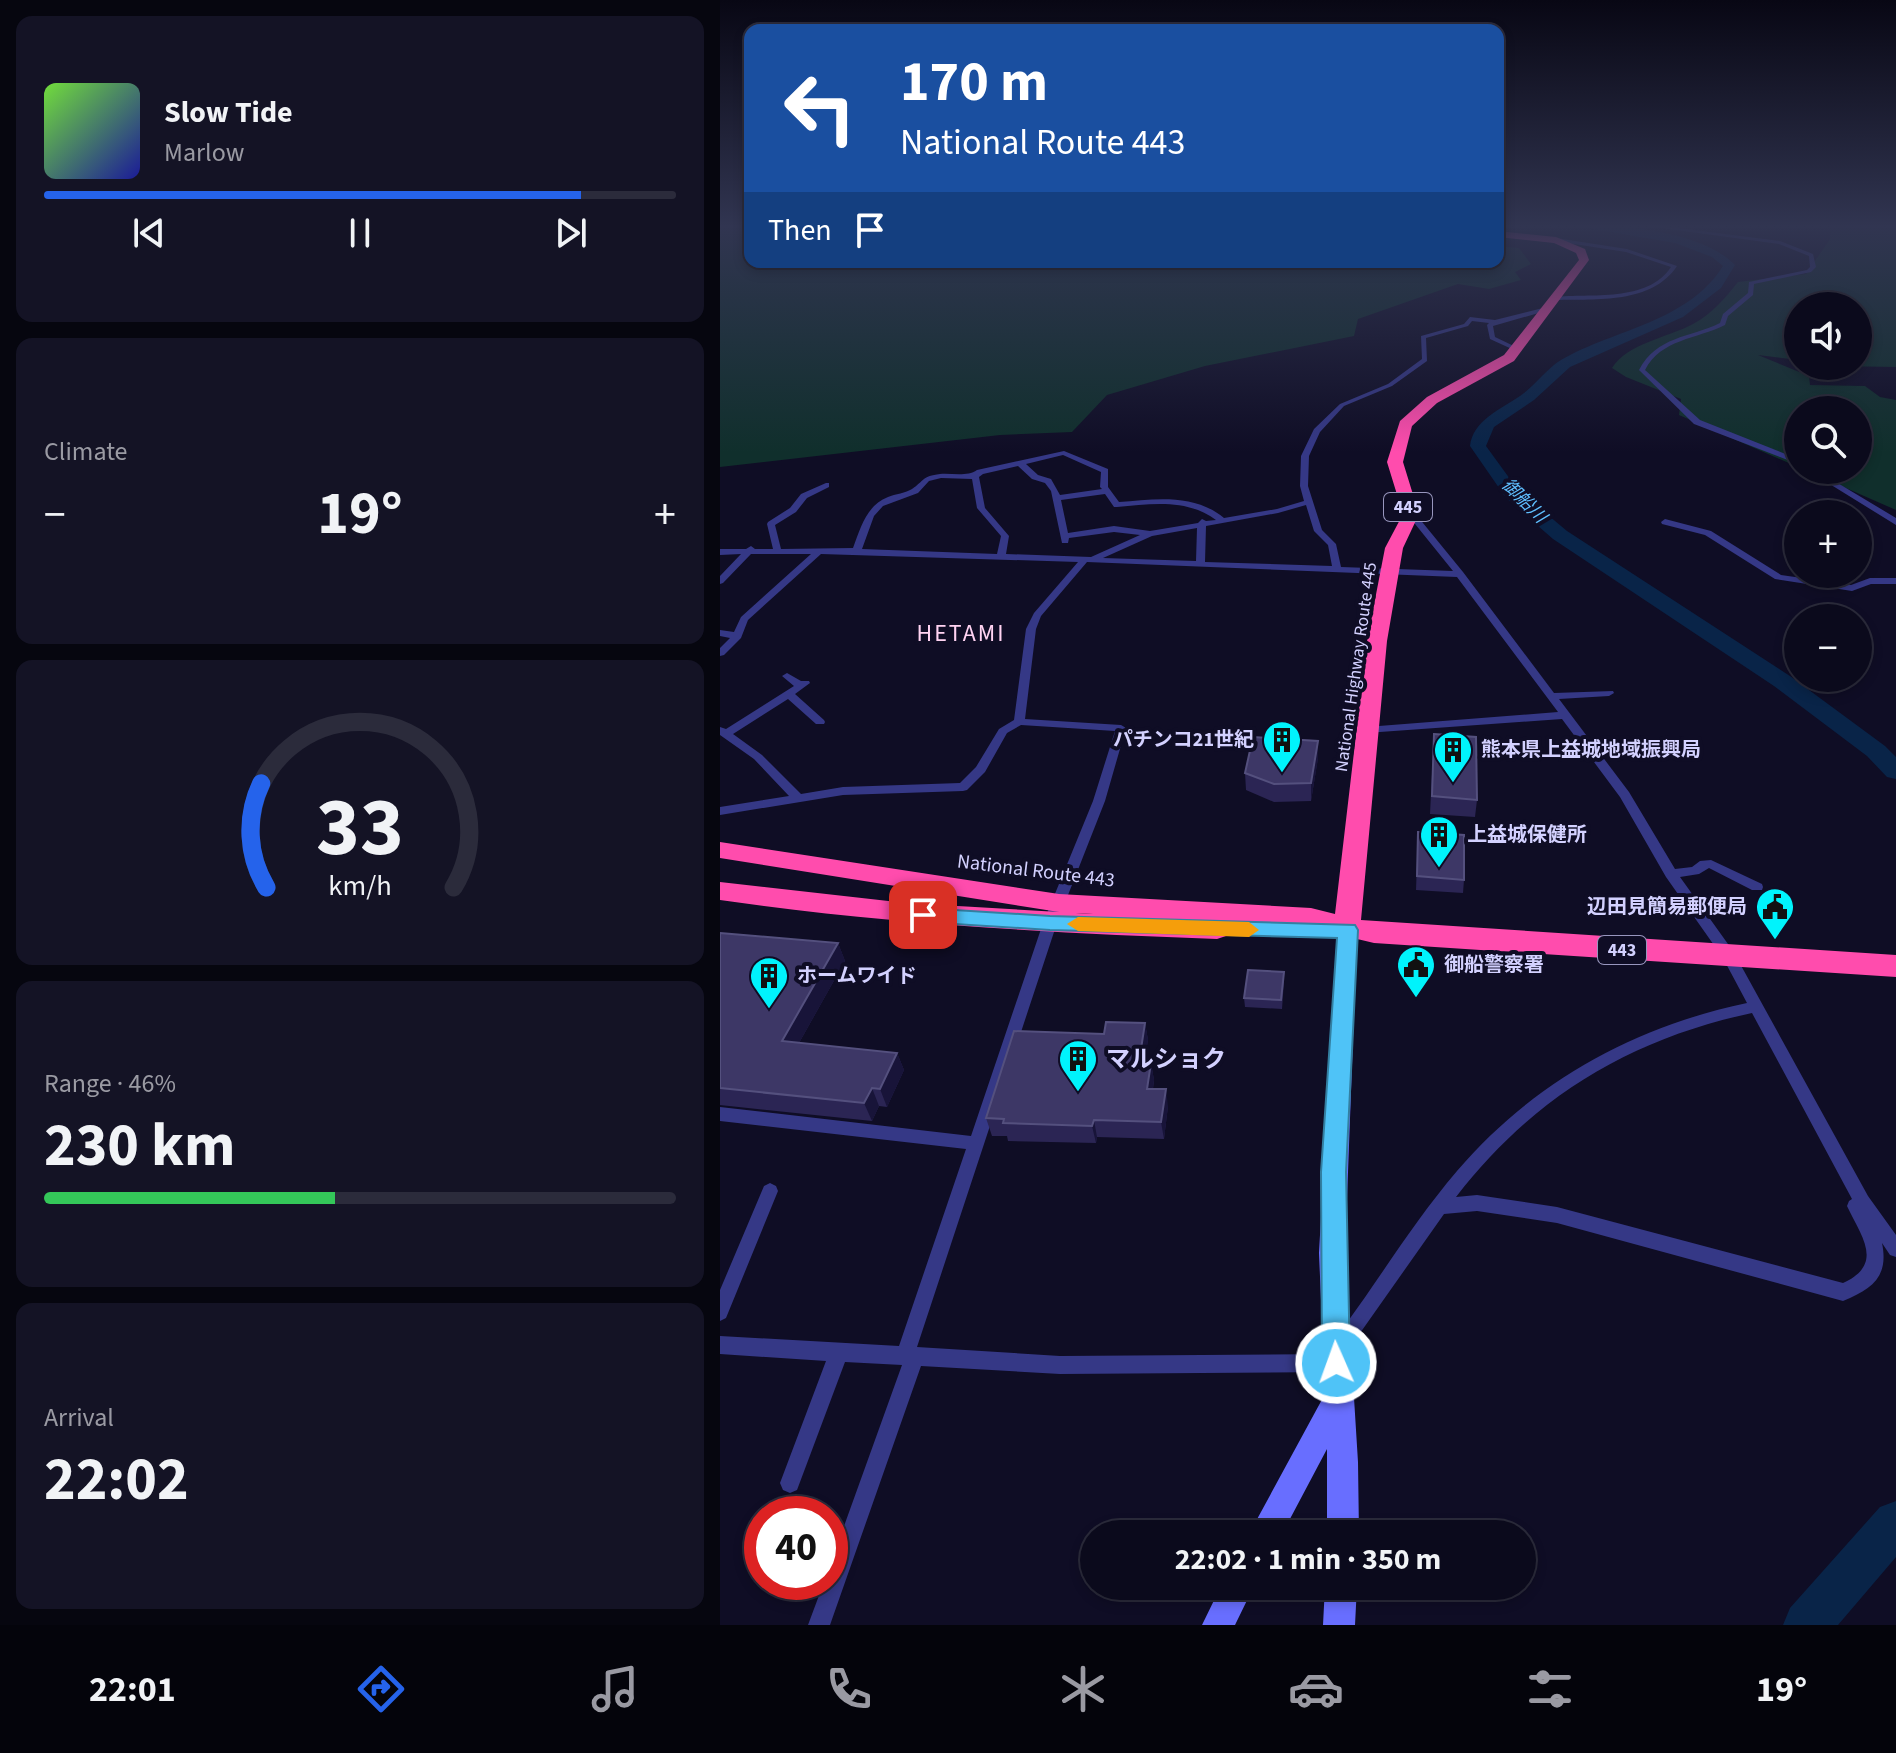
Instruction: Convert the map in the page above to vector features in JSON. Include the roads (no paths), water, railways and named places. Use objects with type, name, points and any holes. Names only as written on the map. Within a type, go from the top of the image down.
[{"type":"highway","name":"445","points":[[1411,514],[1395,462],[1405,424],[1432,400],[1492,370],[1516,349],[1554,300]]},
{"type":"highway","name":"National Highway Route 445","points":[[1347,930],[1366,730],[1388,571],[1394,548],[1411,514]]},
{"type":"highway","name":"National Route 443","points":[[720,850],[1054,913]]},
{"type":"highway","name":"National Route 443","points":[[720,891],[829,908],[1054,913],[1312,932],[1347,930],[1547,946],[1896,966]]},
{"type":"street","points":[[1516,349],[1492,338],[1490,325],[1551,304],[1584,300]]},
{"type":"street","points":[[1744,300],[1725,315],[1723,324],[1661,346],[1646,359],[1642,370],[1697,422],[1784,456]]},
{"type":"street","points":[[1337,568],[1332,544],[1318,531],[1302,477],[1305,456],[1317,431],[1333,412],[1417,369],[1425,360],[1423,337],[1466,325],[1473,318],[1495,322]]},
{"type":"street","points":[[857,551],[867,518],[887,497],[915,491],[920,481],[931,477],[975,476],[1067,453],[1105,471],[1104,487],[1117,505],[1152,502],[1199,504],[1220,519]]},
{"type":"street","points":[[1020,463],[1050,484],[1058,498],[1059,523],[1066,539],[1114,529],[1150,534]]},
{"type":"street","points":[[975,476],[981,508],[1005,536],[1001,556]]},
{"type":"street","points":[[1834,484],[1896,522]]},
{"type":"street","points":[[777,549],[771,524],[793,510],[804,496],[826,485]]},
{"type":"street","points":[[1058,498],[1108,491]]},
{"type":"street","points":[[1019,722],[1031,629],[1037,615],[1088,561],[1150,534],[1202,522],[1278,511],[1309,502]]},
{"type":"street","points":[[1278,511],[1314,517]]},
{"type":"street","points":[[1411,514],[1460,574],[1625,795],[1671,874],[1728,955],[1862,1201],[1896,1249]]},
{"type":"street","points":[[1200,564],[1202,522]]},
{"type":"street","points":[[1665,522],[1708,533],[1778,577],[1852,588],[1870,581],[1896,581]]},
{"type":"street","points":[[720,552],[751,549],[857,551],[1460,574]]},
{"type":"street","points":[[720,581],[751,549]]},
{"type":"street","points":[[720,653],[738,636],[744,619],[818,552]]},
{"type":"street","points":[[720,633],[738,636]]},
{"type":"street","points":[[723,732],[755,719],[803,684],[787,676]]},
{"type":"street","points":[[788,693],[820,722]]},
{"type":"street","points":[[1552,696],[1609,693]]},
{"type":"street","points":[[1366,730],[1566,715]]},
{"type":"street","points":[[720,811],[796,796],[963,787],[981,769],[1003,731],[1019,722],[1121,728],[1099,801],[1054,913],[974,1143],[910,1356],[819,1625]]},
{"type":"street","points":[[723,732],[758,757],[796,796]]},
{"type":"street","points":[[1671,874],[1695,871],[1704,864],[1711,864],[1757,887]]},
{"type":"street","points":[[1343,1520],[1340,1396],[1335,1350],[1333,1172],[1347,930]]},
{"type":"street","points":[[720,1345],[1060,1365],[1335,1350],[1465,1174],[1529,1112],[1606,1057],[1668,1028],[1756,1007]]},
{"type":"street","points":[[720,1114],[974,1143]]},
{"type":"street","points":[[720,1312],[770,1191]]},
{"type":"street","points":[[1439,1207],[1477,1203],[1557,1215],[1843,1292],[1862,1282],[1876,1263],[1878,1250],[1874,1236],[1853,1202],[1862,1201]]},
{"type":"street","points":[[790,1483],[839,1352]]},
{"type":"street","points":[[1273,1520],[1340,1396]]},
{"type":"street","points":[[1218,1625],[1231,1600]]},
{"type":"street","points":[[1339,1625],[1340,1600]]},
{"type":"waterway","name":"御船川","points":[[1697,300],[1678,314],[1565,364],[1529,397],[1488,424],[1479,436],[1478,446],[1512,494],[1560,535],[1782,681],[1876,751],[1896,771]]},
{"type":"waterway","name":"御船川","points":[[1807,1625],[1896,1523]]},
{"type":"place","name":"パチンコ21世紀","points":[[1282,774]]},
{"type":"place","name":"熊本県上益城地域振興局","points":[[1453,784]]},
{"type":"place","name":"上益城保健所","points":[[1439,869]]},
{"type":"place","name":"辺田見簡易郵便局","points":[[1775,941]]},
{"type":"place","name":"御船警察署","points":[[1416,999]]},
{"type":"place","name":"ホームワイド","points":[[769,1010]]},
{"type":"place","name":"マルショク","points":[[1078,1093]]},
{"type":"district","name":"HETAMI","points":[[961,633]]}]
